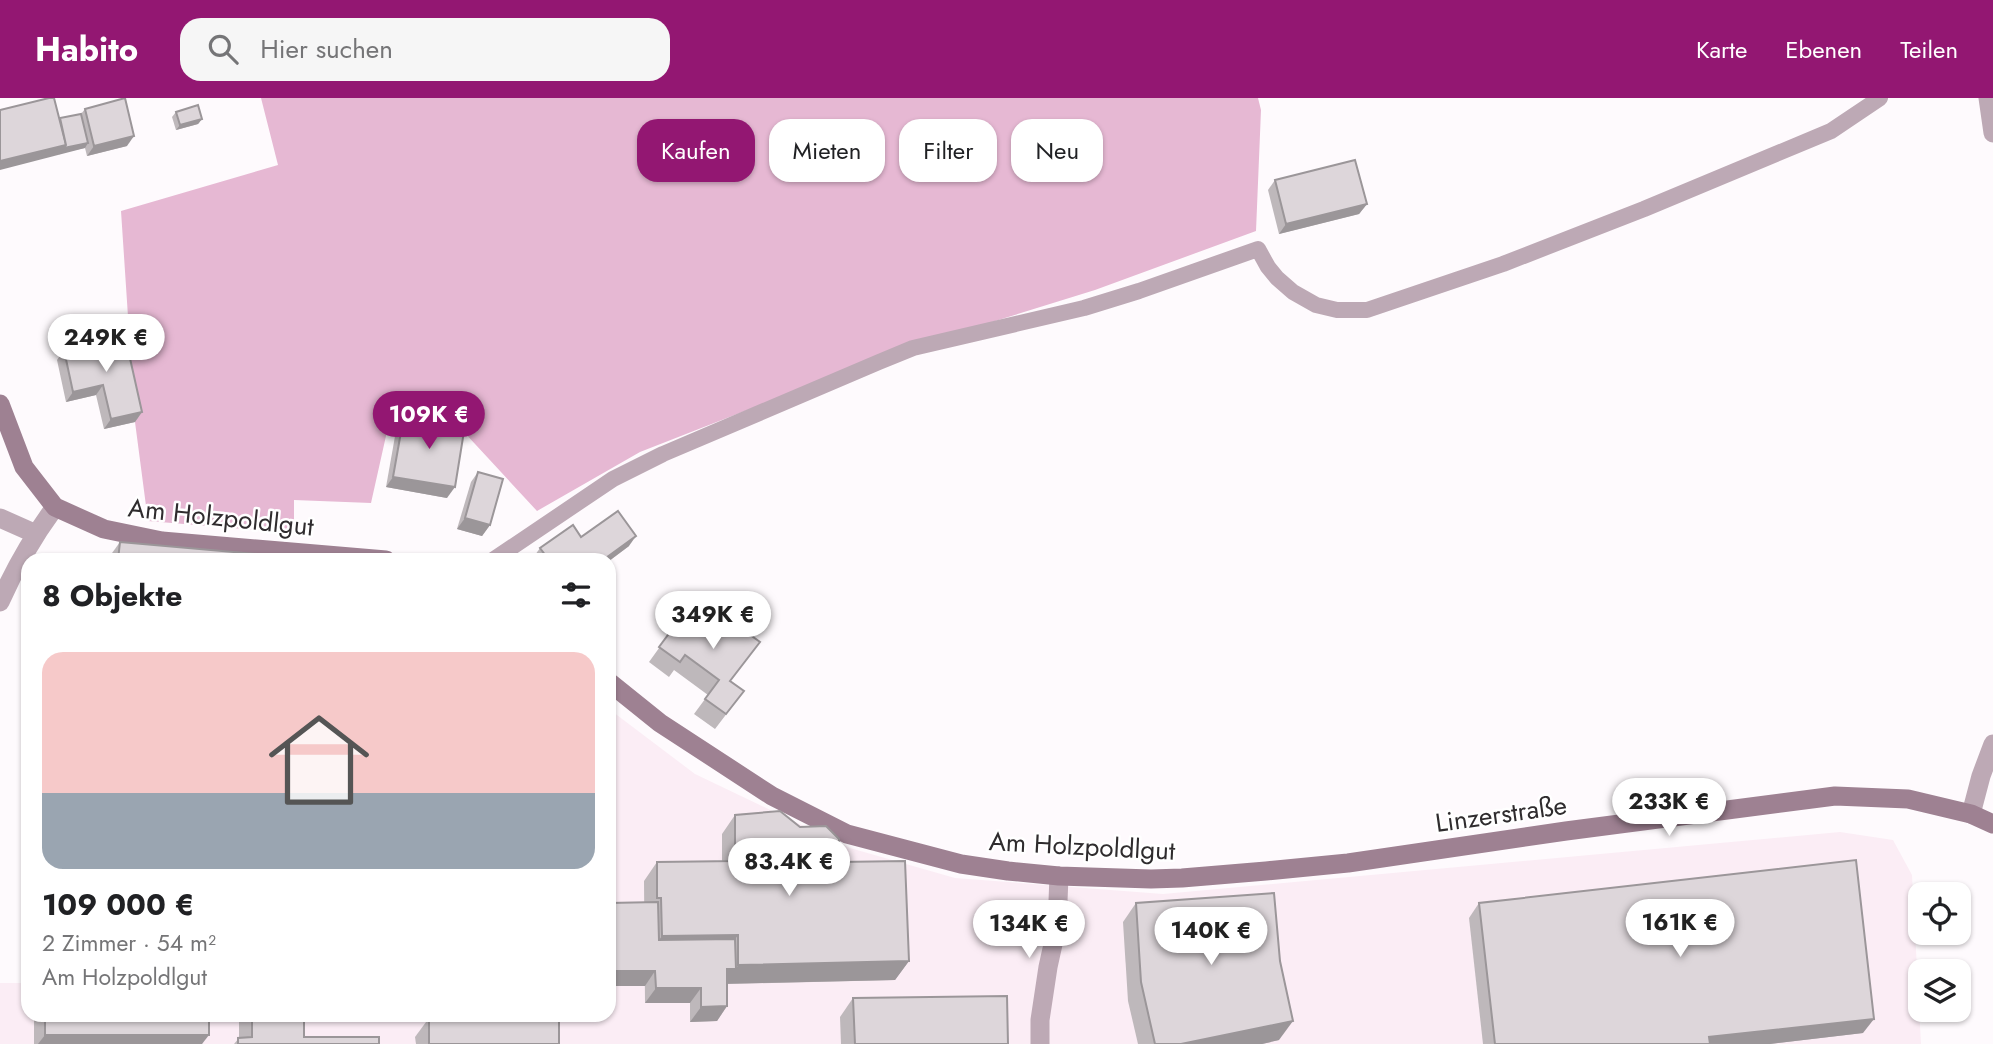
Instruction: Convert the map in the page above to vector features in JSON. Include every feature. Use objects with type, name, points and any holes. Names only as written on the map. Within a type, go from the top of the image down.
[{"type":"main road","points":[[0,404],[24,467],[55,507]]},
{"type":"main road","name":"Am Holzpoldlgut","points":[[55,507],[104,529],[162,541],[303,553]]},
{"type":"main road","name":"Am Holzpoldlgut","points":[[616,688],[660,723],[761,788],[847,834],[961,864],[1059,877],[1106,879],[1182,878],[1348,863]]},
{"type":"main road","name":"Linzerstraße","points":[[1348,863],[1835,796],[1908,799],[1971,814],[1993,824]]},
{"type":"street","points":[[1988,98],[1993,133]]},
{"type":"street","points":[[25,553],[55,507]]},
{"type":"street","points":[[0,518],[36,534]]},
{"type":"street","points":[[0,602],[21,559]]},
{"type":"street","points":[[1971,814],[1993,744]]},
{"type":"street","points":[[1040,1044],[1040,1020],[1056,926],[1059,877]]},
{"type":"lane","points":[[503,553],[613,479],[663,454],[913,348],[1084,308],[1258,248],[1268,267],[1293,292],[1316,305],[1337,310],[1367,310],[1516,259],[1657,204],[1831,131],[1880,98]]},
{"type":"shaded area","points":[[261,98],[1258,98],[1261,110],[1256,231],[1095,290],[992,322],[765,403],[640,452],[537,511],[463,431],[390,418],[371,503],[294,500],[294,533],[148,521],[135,422],[121,211],[278,165]]},
{"type":"shaded area","points":[[616,714],[695,774],[850,848],[955,878],[1163,894],[1840,832],[1893,840],[1912,875],[1912,882],[1908,882],[1908,945],[1916,945],[1916,959],[1908,959],[1908,1022],[1920,1022],[1921,1044],[0,1044],[0,983],[21,983],[21,1022],[616,1022]]},
{"type":"building","points":[[54,98],[66,145],[0,161],[0,110]]},
{"type":"building","points":[[125,98],[134,136],[94,146],[85,109]]},
{"type":"building","points":[[198,105],[202,119],[180,125],[176,112]]},
{"type":"building","points":[[81,114],[88,143],[64,148],[66,145],[60,118]]},
{"type":"building","points":[[1355,160],[1367,204],[1286,224],[1275,180]]},
{"type":"building","points":[[125,336],[142,412],[111,419],[103,385],[73,392],[64,350]]},
{"type":"building","points":[[404,415],[465,425],[455,487],[393,477]]},
{"type":"building","points":[[478,472],[503,479],[490,525],[465,518]]},
{"type":"building","points":[[618,511],[636,536],[613,553],[544,553],[540,548],[573,525],[581,537]]},
{"type":"building","points":[[120,542],[246,553],[119,553]]},
{"type":"building","points":[[707,604],[760,642],[730,681],[744,691],[726,714],[705,699],[719,680],[685,655],[680,662],[659,647],[685,612],[696,620]]},
{"type":"building","points":[[780,811],[800,827],[826,826],[839,839],[839,862],[905,861],[909,961],[738,965],[738,935],[662,936],[661,898],[657,898],[657,862],[735,861],[735,815]]},
{"type":"building","points":[[1856,860],[1874,1019],[1709,1037],[1710,1044],[1495,1044],[1479,903]]},
{"type":"building","points":[[1274,893],[1280,961],[1293,1021],[1181,1044],[1155,1044],[1141,982],[1136,903]]},
{"type":"building","points":[[658,902],[659,940],[735,939],[736,969],[727,969],[727,1006],[701,1007],[701,988],[656,988],[655,971],[616,971],[616,903]]},
{"type":"building","points":[[1007,996],[1008,1044],[855,1044],[853,998]]},
{"type":"building","points":[[45,1022],[209,1022],[209,1035],[45,1035]]},
{"type":"building","points":[[252,1022],[304,1022],[304,1037],[379,1037],[379,1044],[238,1044],[238,1038],[252,1037]]},
{"type":"building","points":[[429,1022],[559,1022],[559,1044],[429,1044]]}]
